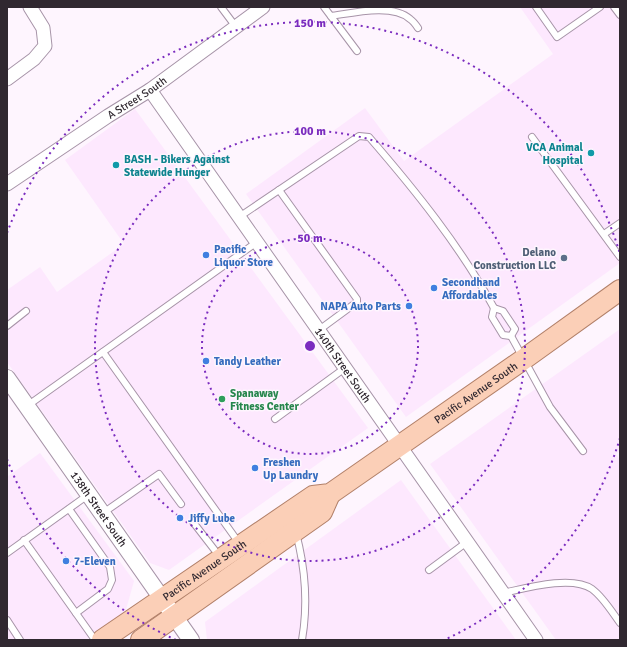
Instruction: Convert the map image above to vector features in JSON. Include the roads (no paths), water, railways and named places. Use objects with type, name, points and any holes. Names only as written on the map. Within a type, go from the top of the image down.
[{"type":"main road","name":"Pacific Avenue South","points":[[102,640],[312,496],[330,494],[524,359],[620,290]]},
{"type":"main road","name":"Pacific Avenue South","points":[[141,640],[296,532],[322,512],[330,494]]},
{"type":"street","points":[[7,79],[34,59],[43,50],[46,37],[41,23],[30,7]]},
{"type":"street","name":"A Street South","points":[[7,184],[108,116],[150,90],[263,7]]},
{"type":"street","name":"140th Street South","points":[[150,90],[536,640]]},
{"type":"street","name":"138th Street South","points":[[7,378],[191,640]]},
{"type":"lane","points":[[221,7],[236,27]]},
{"type":"lane","points":[[324,7],[357,52]]},
{"type":"lane","points":[[536,7],[557,37],[600,7]]},
{"type":"lane","points":[[614,7],[620,15]]},
{"type":"lane","points":[[331,16],[382,10],[394,11],[409,18],[418,28]]},
{"type":"lane","points":[[239,218],[359,136],[369,137],[414,189],[479,282],[494,308],[503,311],[514,329],[511,336]]},
{"type":"lane","points":[[532,137],[620,257]]},
{"type":"lane","points":[[279,190],[357,299],[357,302],[319,330]]},
{"type":"lane","points":[[604,234],[620,223]]},
{"type":"lane","points":[[27,407],[257,242]]},
{"type":"lane","points":[[494,308],[492,317],[503,335],[511,336]]},
{"type":"lane","points":[[7,326],[26,311]]},
{"type":"lane","points":[[511,336],[550,407],[583,451]]},
{"type":"lane","points":[[103,352],[226,521],[240,544]]},
{"type":"lane","points":[[275,419],[345,368]]},
{"type":"lane","points":[[102,514],[159,474],[181,504]]},
{"type":"lane","points":[[7,553],[88,495]]},
{"type":"lane","points":[[69,509],[110,567],[112,580],[108,589],[76,613]]},
{"type":"lane","points":[[193,522],[220,558]]},
{"type":"lane","points":[[296,532],[304,562],[305,606],[302,640]]},
{"type":"lane","points":[[24,540],[95,640]]},
{"type":"lane","points":[[429,570],[467,542]]},
{"type":"lane","points":[[503,593],[549,583],[574,583],[592,589],[620,623]]},
{"type":"lane","points":[[7,620],[20,640]]},
{"type":"place","name":"VCA Animal Hospital","points":[[591,153]]},
{"type":"place","name":"BASH - Bikers Against Statewide Hunger","points":[[116,165]]},
{"type":"place","name":"Pacific Liquor Store","points":[[206,255]]},
{"type":"place","name":"Delano Construction LLC","points":[[564,258]]},
{"type":"place","name":"Secondhand Affordables","points":[[434,288]]},
{"type":"place","name":"NAPA Auto Parts","points":[[409,306]]},
{"type":"place","name":"Tandy Leather","points":[[206,361]]},
{"type":"place","name":"Spanaway Fitness Center","points":[[222,399]]},
{"type":"place","name":"Freshen Up Laundry","points":[[255,468]]},
{"type":"place","name":"Jiffy Lube","points":[[180,518]]},
{"type":"place","name":"7-Eleven","points":[[66,561]]}]
